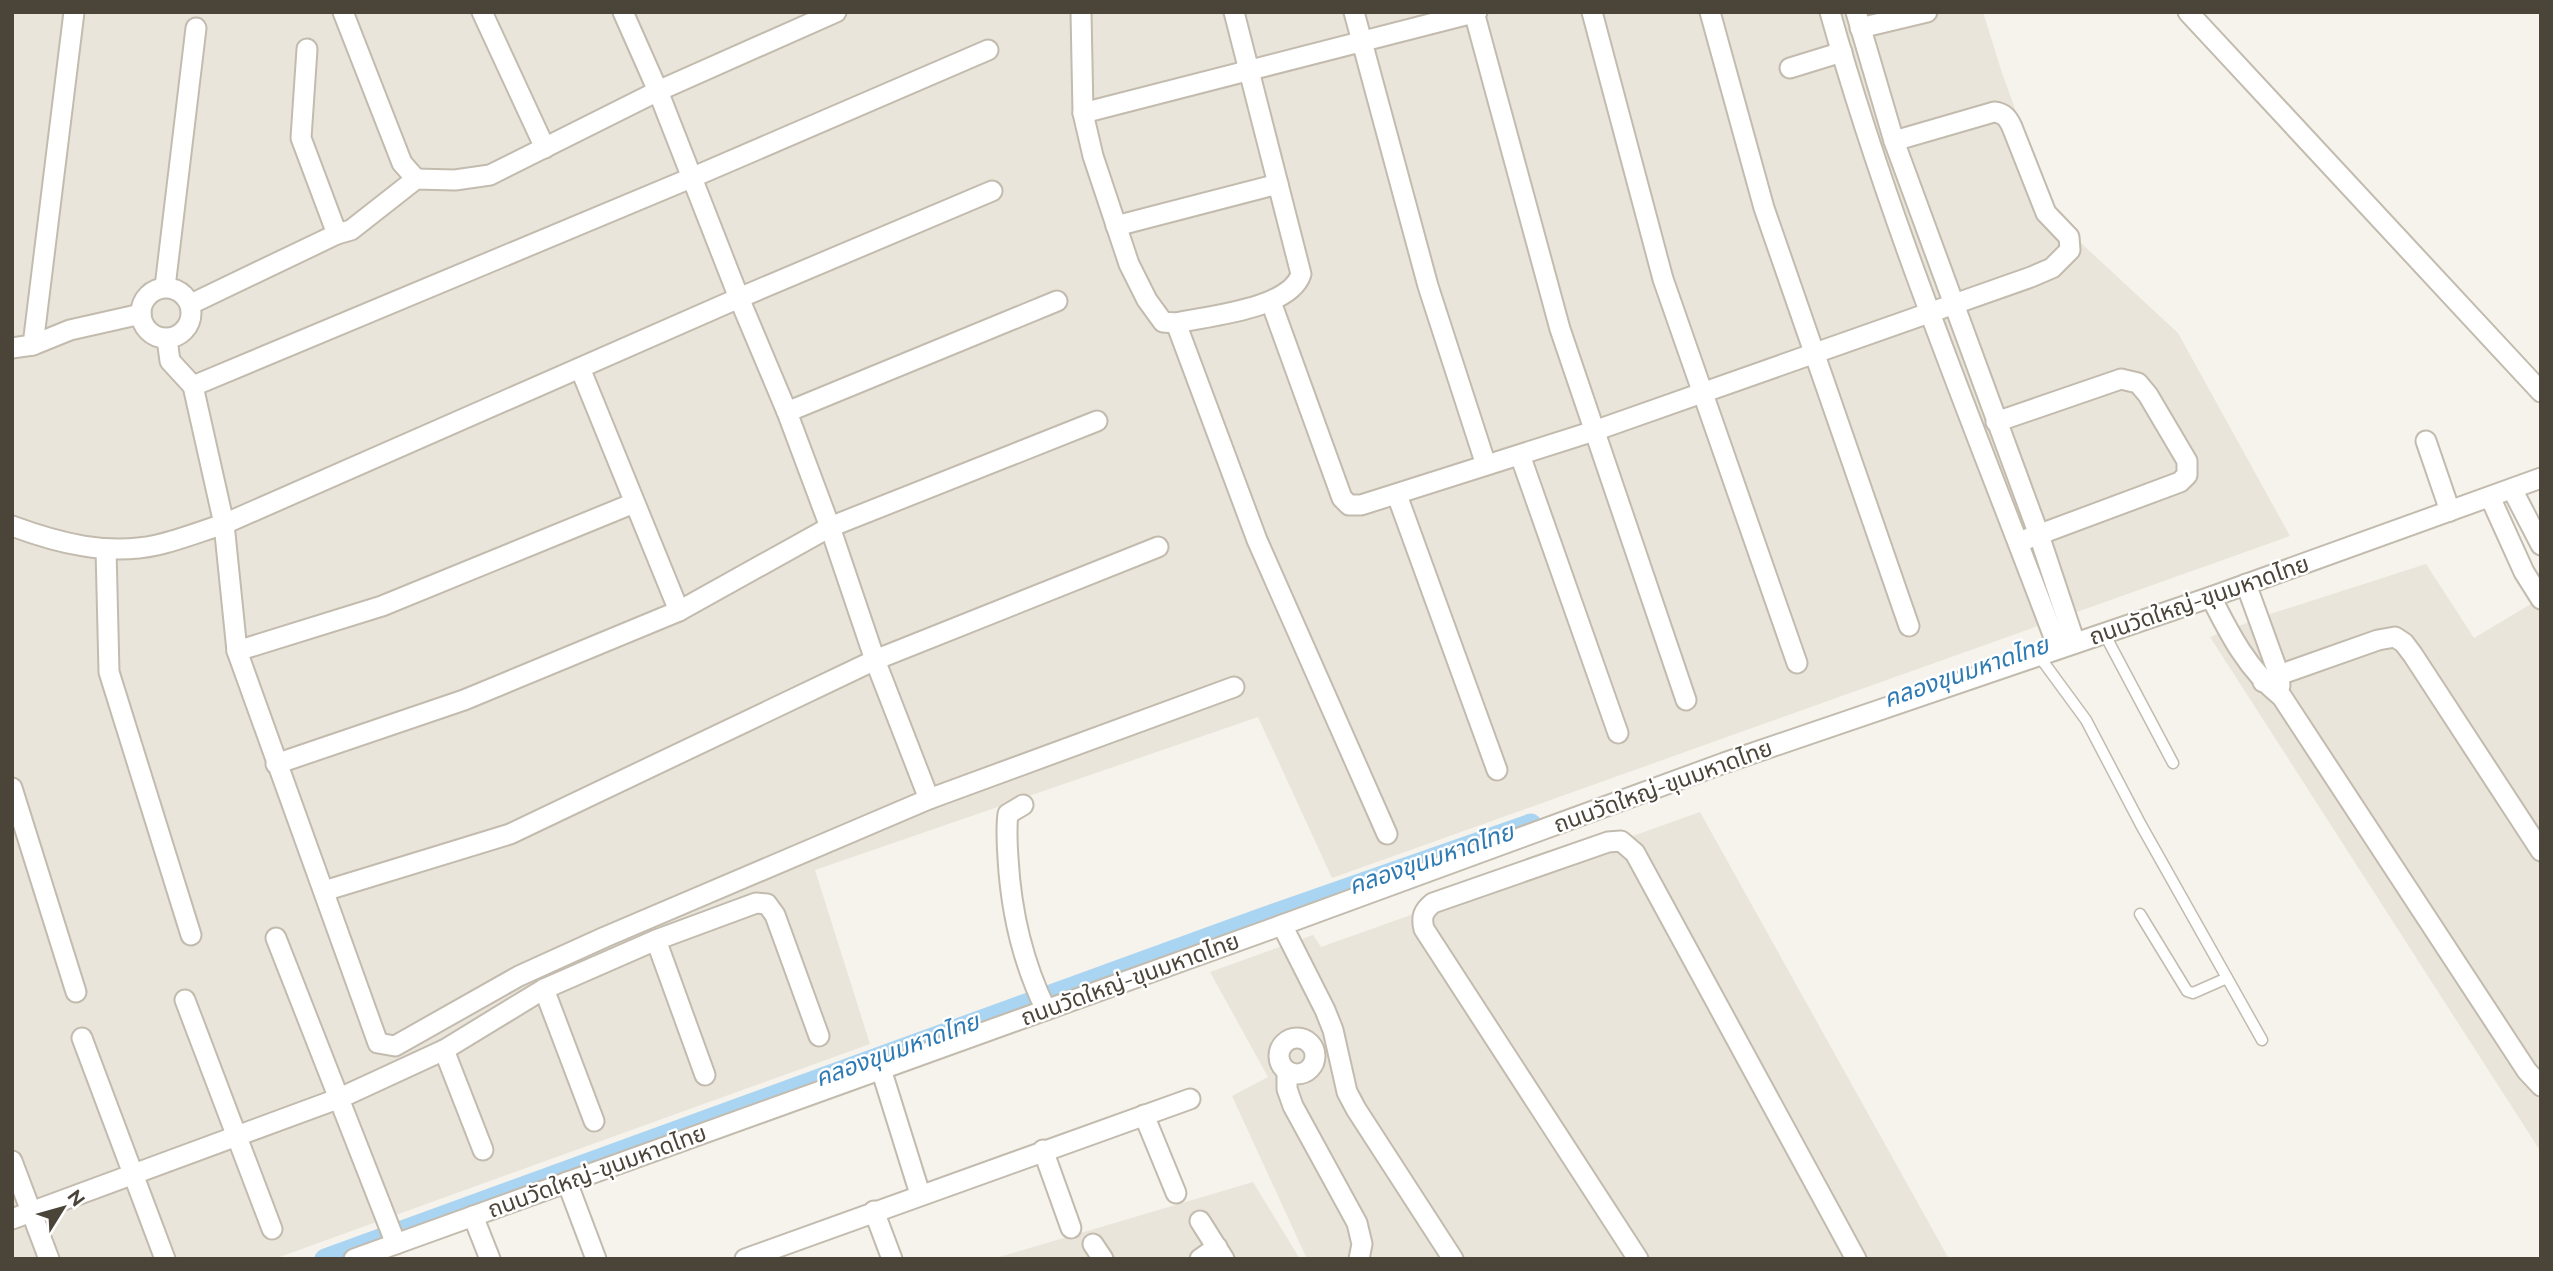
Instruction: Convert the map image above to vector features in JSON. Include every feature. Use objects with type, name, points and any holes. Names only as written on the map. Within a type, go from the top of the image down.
[{"type":"street","points":[[33,345],[74,12]]},
{"type":"street","points":[[343,12],[402,163],[416,179]]},
{"type":"street","points":[[482,12],[545,148]]},
{"type":"street","points":[[622,12],[658,91],[787,412],[830,527],[874,660],[929,799]]},
{"type":"street","points":[[191,304],[337,234],[351,230],[416,179],[455,180],[490,175],[658,91],[836,12]]},
{"type":"street","points":[[1081,12],[1083,113],[1093,156],[1129,264],[1154,312],[1163,322],[1176,323],[1272,302],[1291,289],[1301,274],[1234,12]]},
{"type":"street","points":[[1354,12],[1428,286],[1486,465]]},
{"type":"street","points":[[1083,113],[1475,12],[1560,329],[1686,700]]},
{"type":"street","points":[[1592,12],[1663,279],[1797,663]]},
{"type":"street","points":[[1710,12],[1764,208],[1909,626]]},
{"type":"street","points":[[1830,12],[1875,164],[1928,312],[2017,543],[2053,606]]},
{"type":"street","points":[[1927,12],[1858,20],[1894,141],[2039,535],[2053,606],[2065,640]]},
{"type":"street","points":[[2188,12],[2541,392]]},
{"type":"street","points":[[165,287],[196,28]]},
{"type":"street","points":[[307,49],[301,138],[337,234]]},
{"type":"street","points":[[193,386],[691,178],[988,50]]},
{"type":"street","points":[[1790,68],[1842,52]]},
{"type":"street","points":[[1272,302],[1345,502],[1349,505],[1361,505],[1594,431],[2031,277],[2052,268],[2070,250],[2069,237],[2046,213],[2008,118],[2001,113],[1994,112],[1894,141]]},
{"type":"street","points":[[1116,226],[1278,184]]},
{"type":"street","points":[[12,526],[46,538],[106,549],[156,545],[224,524],[739,298],[992,191]]},
{"type":"street","points":[[165,287],[184,294],[191,304],[192,313],[185,331],[167,339],[149,332],[141,314],[148,295],[165,287]]},
{"type":"street","points":[[787,412],[1057,301]]},
{"type":"street","points":[[12,348],[33,345],[70,330],[141,314]]},
{"type":"street","points":[[1176,323],[1257,540],[1387,834]]},
{"type":"street","points":[[167,339],[170,361],[193,386],[224,524],[237,651],[378,1042],[394,1046],[519,976],[929,799],[1234,687]]},
{"type":"street","points":[[580,368],[679,611]]},
{"type":"street","points":[[1996,422],[2121,379],[2130,380],[2138,383],[2148,394],[2187,461],[2187,475],[2180,482],[2017,543]]},
{"type":"street","points":[[276,764],[464,700],[679,611],[830,527],[1097,421]]},
{"type":"street","points":[[2426,441],[2449,505]]},
{"type":"street","points":[[1520,456],[1618,733]]},
{"type":"street","name":"ถนนวัดใหญ่-ขุนมหาดไทย","points":[[354,1259],[881,1069],[1043,1004],[1282,925],[1724,763],[2039,655],[2065,640],[2104,633],[2211,597],[2449,505],[2490,497],[2541,478]]},
{"type":"street","points":[[2512,489],[2541,545]]},
{"type":"street","points":[[1397,495],[1497,771]]},
{"type":"street","points":[[2490,497],[2525,572],[2541,599]]},
{"type":"street","points":[[237,651],[382,606],[634,503]]},
{"type":"street","points":[[324,891],[510,834],[874,660],[1158,547]]},
{"type":"street","points":[[106,549],[109,672],[191,935]]},
{"type":"street","points":[[2246,584],[2271,679]]},
{"type":"street","points":[[2211,597],[2230,637],[2271,679],[2534,1067],[2541,1086]]},
{"type":"street","points":[[2271,679],[2387,637],[2395,637],[2403,643],[2541,851]]},
{"type":"street","points":[[12,788],[75,992]]},
{"type":"street","points":[[1023,805],[1008,814],[1006,825],[1011,901],[1017,936],[1043,1004]]},
{"type":"street","points":[[1638,1259],[1424,929],[1422,920],[1424,913],[1433,904],[1608,842],[1621,841],[1635,853],[1852,1257]]},
{"type":"street","points":[[12,1219],[340,1098],[444,1050],[544,989],[656,940],[756,903],[767,904],[775,915],[819,1036]]},
{"type":"street","points":[[1282,925],[1325,1010],[1333,1031],[1347,1092],[1453,1259]]},
{"type":"street","points":[[276,938],[396,1244]]},
{"type":"street","points":[[656,940],[705,1076]]},
{"type":"street","points":[[544,989],[594,1121]]},
{"type":"street","points":[[185,1000],[272,1229]]},
{"type":"street","points":[[1312,1046],[1333,1031]]},
{"type":"street","points":[[82,1038],[165,1259]]},
{"type":"street","points":[[1302,1039],[1312,1046],[1315,1058],[1311,1069],[1299,1074],[1287,1071],[1279,1055],[1285,1044],[1290,1040],[1302,1039]]},
{"type":"street","points":[[444,1050],[483,1150]]},
{"type":"street","points":[[881,1069],[919,1194]]},
{"type":"street","points":[[1287,1071],[1287,1089],[1293,1107],[1357,1223],[1362,1244],[1359,1259]]},
{"type":"street","points":[[745,1259],[778,1253],[919,1194],[1190,1099]]},
{"type":"street","points":[[1144,1115],[1177,1193]]},
{"type":"street","points":[[1043,1150],[1071,1228]]},
{"type":"street","points":[[12,1161],[49,1259]]},
{"type":"street","points":[[567,1182],[596,1259]]},
{"type":"street","points":[[874,1211],[891,1259]]},
{"type":"street","points":[[473,1216],[490,1259]]},
{"type":"street","points":[[1200,1221],[1221,1253],[1200,1259]]},
{"type":"lane","points":[[2104,633],[2173,763]]},
{"type":"lane","points":[[2039,655],[2086,720],[2141,825],[2262,1040]]},
{"type":"lane","points":[[2140,914],[2187,991],[2193,993],[2227,978]]},
{"type":"shaded area","points":[[12,12],[1983,12],[2055,219],[2178,333],[2290,536],[1332,878],[1258,717],[815,870],[870,1044],[274,1259],[12,1259]]},
{"type":"shaded area","points":[[2426,564],[2474,638],[2541,598],[2541,1152],[2210,637],[2267,615]]},
{"type":"shaded area","points":[[1700,812],[1949,1259],[1307,1259],[1232,1096],[1268,1077],[1210,972],[1313,935],[1321,947]]},
{"type":"shaded area","points":[[1253,1182],[1300,1259],[992,1259],[1091,1230]]},
{"type":"waterway","name":"คลองขุนมหาดไทย","points":[[325,1259],[1254,921],[1531,824]]}]
